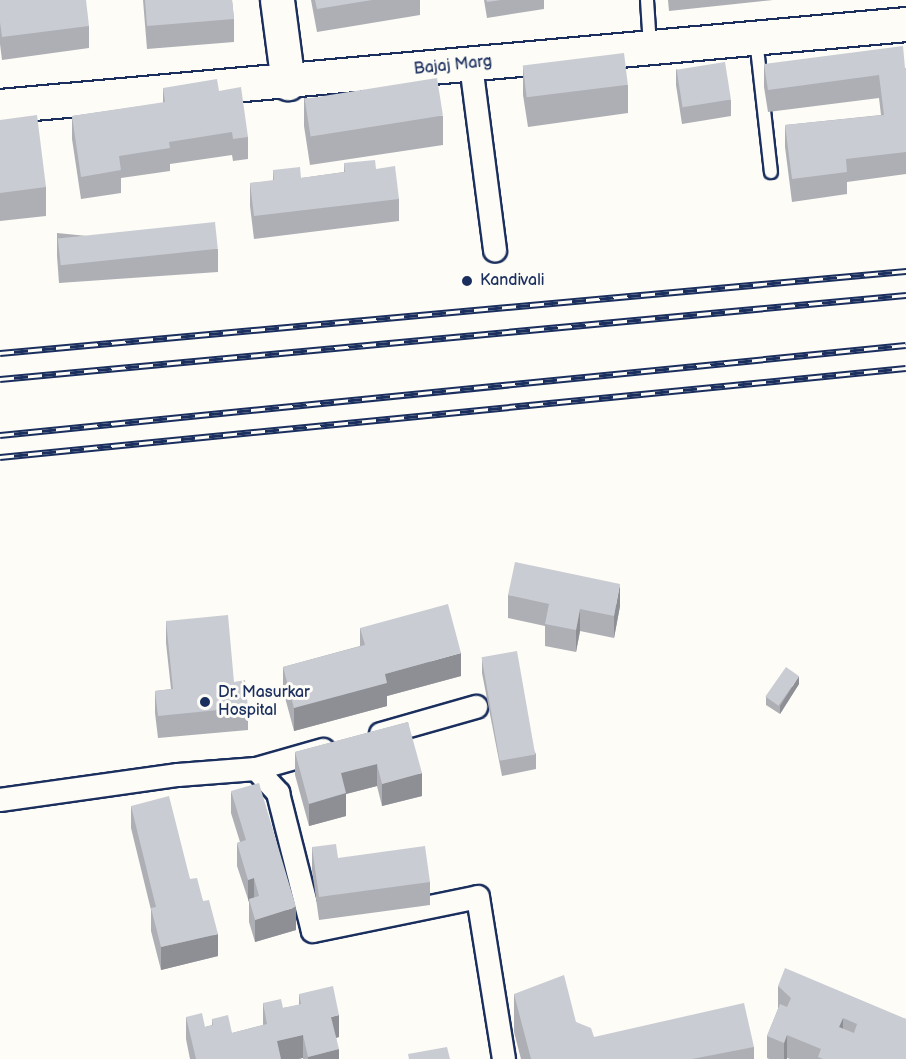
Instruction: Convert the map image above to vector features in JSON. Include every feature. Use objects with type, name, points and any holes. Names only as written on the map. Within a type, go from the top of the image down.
[{"type":"street","points":[[277,0],[288,83]]},
{"type":"street","name":"Bajaj Marg","points":[[0,106],[288,83],[906,24]]},
{"type":"street","points":[[471,65],[495,250]]},
{"type":"street","points":[[0,801],[178,775],[256,769],[476,707]]},
{"type":"street","points":[[256,769],[278,793],[312,931],[478,897],[504,1059]]},
{"type":"lane","points":[[648,0],[650,47]]},
{"type":"lane","points":[[756,37],[771,172]]},
{"type":"building","points":[[0,0],[86,0],[89,26],[2,37]]},
{"type":"building","points":[[145,0],[232,0],[234,19],[147,26]]},
{"type":"building","points":[[315,0],[372,0],[317,9]]},
{"type":"building","points":[[903,46],[906,68],[906,152],[846,159],[847,172],[792,179],[785,125],[884,115],[879,75],[768,90],[764,64]]},
{"type":"building","points":[[624,53],[628,85],[527,97],[523,65]]},
{"type":"building","points":[[725,62],[731,100],[683,107],[677,70]]},
{"type":"building","points":[[437,78],[443,116],[311,136],[305,99]]},
{"type":"building","points":[[217,79],[219,91],[241,87],[248,137],[233,139],[232,132],[169,142],[170,148],[119,156],[121,170],[81,177],[72,116],[165,102],[163,88]]},
{"type":"building","points":[[37,115],[46,187],[0,193],[0,120]]},
{"type":"building","points":[[375,160],[376,169],[395,166],[399,199],[254,216],[250,183],[274,180],[273,170],[300,167],[301,178],[345,172],[344,163]]},
{"type":"building","points":[[215,222],[218,249],[61,265],[58,239]]},
{"type":"building","points":[[515,562],[620,584],[614,616],[580,609],[576,630],[545,624],[549,604],[508,595]]},
{"type":"building","points":[[448,604],[461,653],[385,674],[387,683],[294,708],[283,667],[365,645],[360,628]]},
{"type":"building","points":[[228,615],[234,682],[245,680],[248,707],[158,716],[155,691],[173,689],[166,621]]},
{"type":"building","points":[[517,651],[535,754],[500,761],[482,657]]},
{"type":"building","points":[[786,667],[799,676],[778,706],[765,696]]},
{"type":"building","points":[[408,722],[422,773],[382,784],[377,764],[341,773],[346,793],[309,804],[295,752]]},
{"type":"building","points":[[259,783],[296,907],[255,920],[249,899],[259,896],[254,878],[248,880],[237,843],[246,840],[231,791]]},
{"type":"building","points":[[169,796],[190,879],[197,878],[203,901],[209,900],[218,934],[161,947],[151,908],[156,907],[131,806]]},
{"type":"building","points":[[336,844],[338,858],[425,846],[430,882],[319,897],[312,847]]},
{"type":"building","points":[[785,968],[906,1019],[906,1059],[823,1059],[818,1057],[821,1049],[787,1035],[784,1043],[767,1036],[780,1004],[787,1007],[791,998],[778,986]],"holes":[[[843,1018],[857,1024],[854,1033],[839,1027]]]},
{"type":"building","points":[[564,975],[576,1022],[591,1028],[594,1037],[744,1003],[754,1047],[692,1059],[531,1059],[514,994]]},
{"type":"building","points":[[333,986],[339,1015],[331,1017],[339,1049],[308,1057],[303,1035],[277,1041],[281,1059],[196,1059],[186,1017],[202,1013],[205,1027],[213,1025],[212,1019],[228,1015],[232,1033],[267,1024],[263,1003],[281,999],[283,1008],[301,1004],[299,994]]},
{"type":"building","points":[[447,1047],[450,1059],[409,1059],[408,1054]]},
{"type":"railway","points":[[0,353],[906,271]]},
{"type":"railway","points":[[0,379],[906,295]]},
{"type":"railway","points":[[0,435],[906,345]]},
{"type":"railway","points":[[0,457],[906,368]]},
{"type":"place","name":"Kandivali","points":[[467,281]]},
{"type":"place","name":"Dr. Masurkar Hospital","points":[[205,702]]}]
